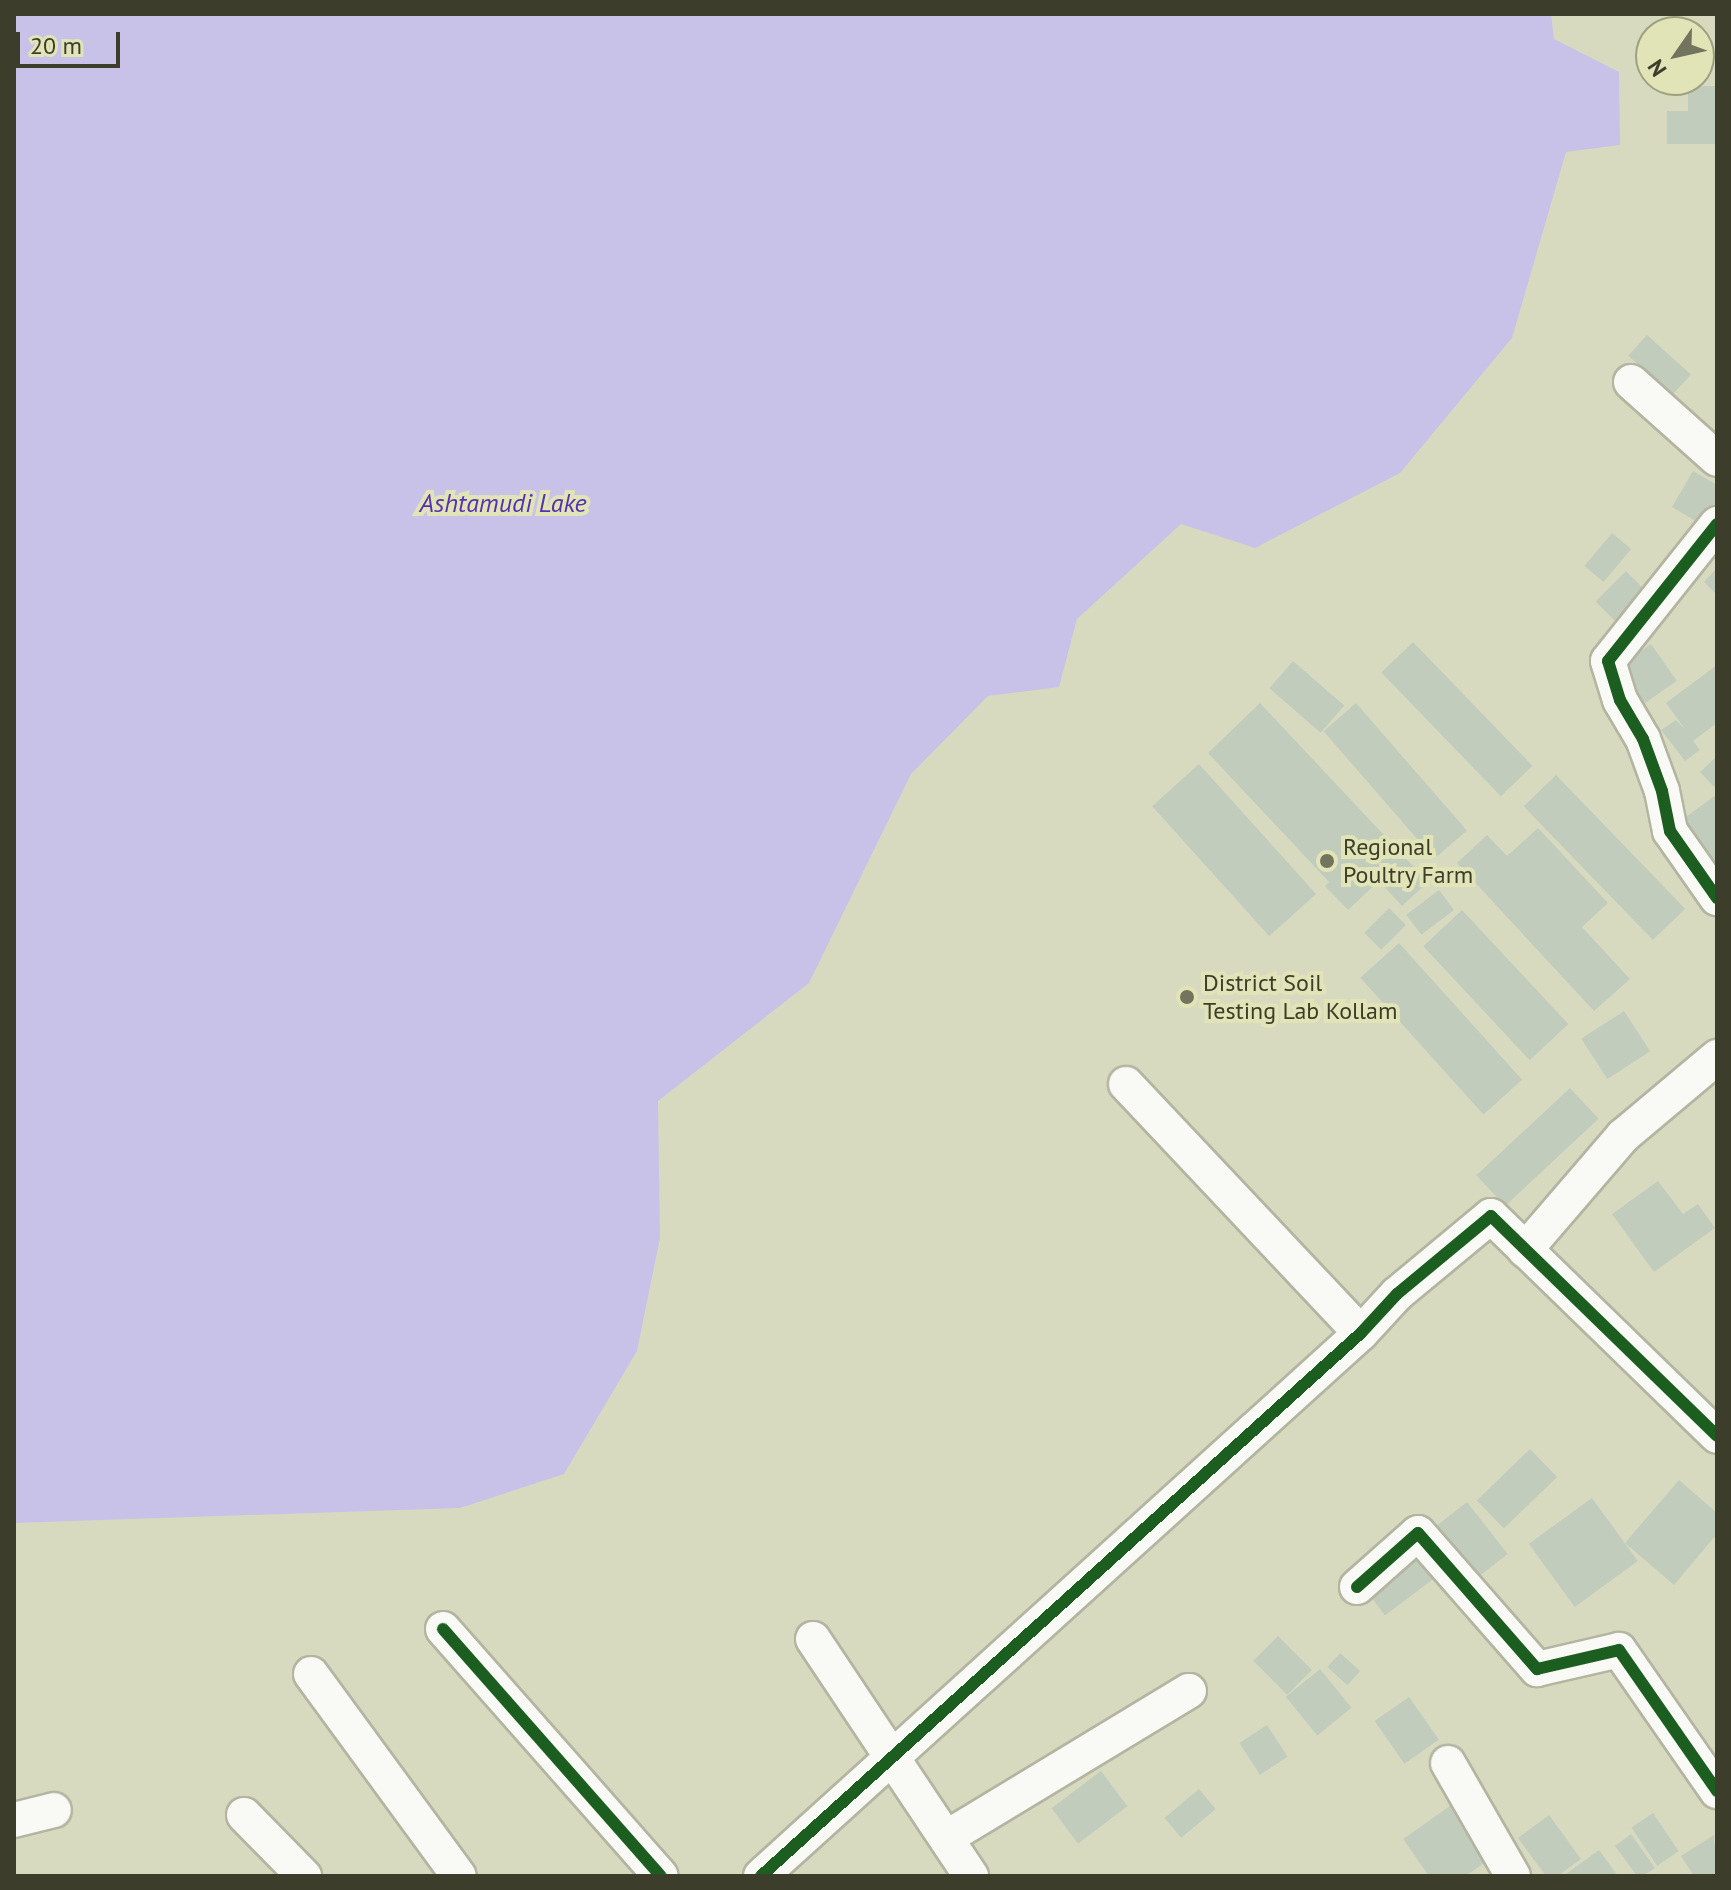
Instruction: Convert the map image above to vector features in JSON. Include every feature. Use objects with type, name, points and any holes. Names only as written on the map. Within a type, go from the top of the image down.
[{"type":"street","points":[[1631,382],[1717,459]]},
{"type":"street","points":[[1717,524],[1608,661],[1620,700],[1643,739],[1662,791],[1670,831],[1717,898]]},
{"type":"street","points":[[1525,1250],[1623,1136],[1717,1057]]},
{"type":"street","points":[[1126,1084],[1361,1333]]},
{"type":"street","points":[[761,1876],[1361,1333],[1397,1294],[1491,1216],[1717,1436]]},
{"type":"street","points":[[1357,1587],[1418,1533],[1537,1669],[1619,1650],[1717,1791]]},
{"type":"street","points":[[443,1629],[661,1876]]},
{"type":"street","points":[[813,1639],[971,1876]]},
{"type":"street","points":[[311,1674],[459,1876]]},
{"type":"street","points":[[946,1838],[1189,1691]]},
{"type":"street","points":[[1448,1763],[1513,1876]]},
{"type":"street","points":[[14,1820],[54,1810]]},
{"type":"street","points":[[244,1815],[304,1876]]},
{"type":"water","name":"Ashtamudi Lake","points":[[14,14],[1551,14],[1554,39],[1619,72],[1620,145],[1566,152],[1512,338],[1400,473],[1255,548],[1181,524],[1077,619],[1059,687],[988,696],[911,774],[809,983],[658,1101],[660,1238],[637,1351],[564,1474],[460,1508],[14,1523]]},
{"type":"building","points":[[1717,86],[1717,144],[1667,144],[1667,111],[1688,111],[1688,96],[1715,96]]},
{"type":"building","points":[[1647,335],[1691,374],[1672,395],[1628,356]]},
{"type":"building","points":[[1693,471],[1717,485],[1717,504],[1704,526],[1672,507]]},
{"type":"building","points":[[1612,533],[1631,549],[1604,582],[1584,566]]},
{"type":"building","points":[[1717,568],[1717,595],[1704,582]]},
{"type":"building","points":[[1626,571],[1651,596],[1620,626],[1596,601]]},
{"type":"building","points":[[1413,642],[1532,766],[1501,796],[1381,673]]},
{"type":"building","points":[[1651,644],[1677,681],[1645,703],[1619,666]]},
{"type":"building","points":[[1293,661],[1344,706],[1321,733],[1269,688]]},
{"type":"building","points":[[1717,665],[1717,723],[1693,741],[1700,750],[1685,761],[1661,730],[1676,720],[1685,729],[1666,703]]},
{"type":"building","points":[[1260,703],[1428,882],[1402,906],[1379,881],[1348,910],[1325,886],[1329,882],[1208,753]]},
{"type":"building","points":[[1356,703],[1467,831],[1434,859],[1324,731]]},
{"type":"building","points":[[1717,756],[1717,785],[1714,787],[1700,772]]},
{"type":"building","points":[[1199,764],[1316,894],[1269,936],[1152,806]]},
{"type":"building","points":[[1556,775],[1685,909],[1653,940],[1524,806]]},
{"type":"building","points":[[1717,794],[1717,878],[1675,825]]},
{"type":"building","points":[[1538,828],[1608,903],[1582,927],[1630,979],[1594,1011],[1457,863],[1487,835],[1507,856]]},
{"type":"building","points":[[1439,890],[1454,910],[1421,935],[1406,915]]},
{"type":"building","points":[[1389,908],[1406,925],[1381,950],[1364,933]]},
{"type":"building","points":[[1462,910],[1568,1024],[1530,1060],[1423,946]]},
{"type":"building","points":[[1399,943],[1522,1080],[1483,1115],[1360,978]]},
{"type":"building","points":[[1624,1011],[1650,1051],[1607,1079],[1581,1039]]},
{"type":"building","points":[[1570,1088],[1599,1119],[1505,1206],[1476,1175]]},
{"type":"building","points":[[1658,1181],[1683,1214],[1698,1204],[1715,1228],[1654,1272],[1612,1214]]},
{"type":"building","points":[[1530,1449],[1557,1477],[1504,1528],[1477,1500]]},
{"type":"building","points":[[1679,1480],[1717,1513],[1717,1534],[1674,1585],[1625,1543]]},
{"type":"building","points":[[1592,1498],[1638,1561],[1575,1607],[1529,1544]]},
{"type":"building","points":[[1467,1502],[1508,1554],[1471,1582],[1431,1530]]},
{"type":"building","points":[[1415,1549],[1436,1577],[1385,1615],[1364,1588]]},
{"type":"building","points":[[1278,1636],[1312,1670],[1287,1695],[1253,1661]]},
{"type":"building","points":[[1340,1653],[1360,1671],[1347,1685],[1327,1667]]},
{"type":"building","points":[[1320,1669],[1351,1708],[1317,1736],[1286,1697]]},
{"type":"building","points":[[1409,1697],[1439,1740],[1404,1764],[1375,1721]]},
{"type":"building","points":[[1267,1725],[1288,1757],[1260,1775],[1239,1743]]},
{"type":"building","points":[[1101,1771],[1127,1806],[1078,1843],[1051,1808]]},
{"type":"building","points":[[1199,1789],[1216,1809],[1181,1838],[1165,1818]]},
{"type":"building","points":[[1450,1806],[1488,1860],[1466,1876],[1429,1876],[1403,1839]]},
{"type":"building","points":[[1653,1813],[1679,1851],[1657,1866],[1631,1828]]},
{"type":"building","points":[[1549,1815],[1581,1859],[1558,1876],[1546,1876],[1518,1838]]},
{"type":"building","points":[[1631,1834],[1655,1868],[1643,1876],[1637,1876],[1615,1846]]},
{"type":"building","points":[[1714,1835],[1717,1872],[1711,1876],[1694,1876],[1681,1856]]},
{"type":"building","points":[[1599,1850],[1618,1876],[1563,1876]]},
{"type":"cycle path","points":[[1717,524],[1608,661],[1620,700],[1643,739],[1662,791],[1670,831],[1717,898]]},
{"type":"cycle path","points":[[761,1876],[1361,1333],[1397,1294],[1491,1216],[1717,1436]]},
{"type":"cycle path","points":[[1357,1587],[1418,1533],[1537,1669],[1619,1650],[1717,1791]]},
{"type":"cycle path","points":[[443,1629],[661,1876]]},
{"type":"place","name":"Regional Poultry Farm","points":[[1327,861]]},
{"type":"place","name":"District Soil Testing Lab Kollam","points":[[1187,997]]}]
